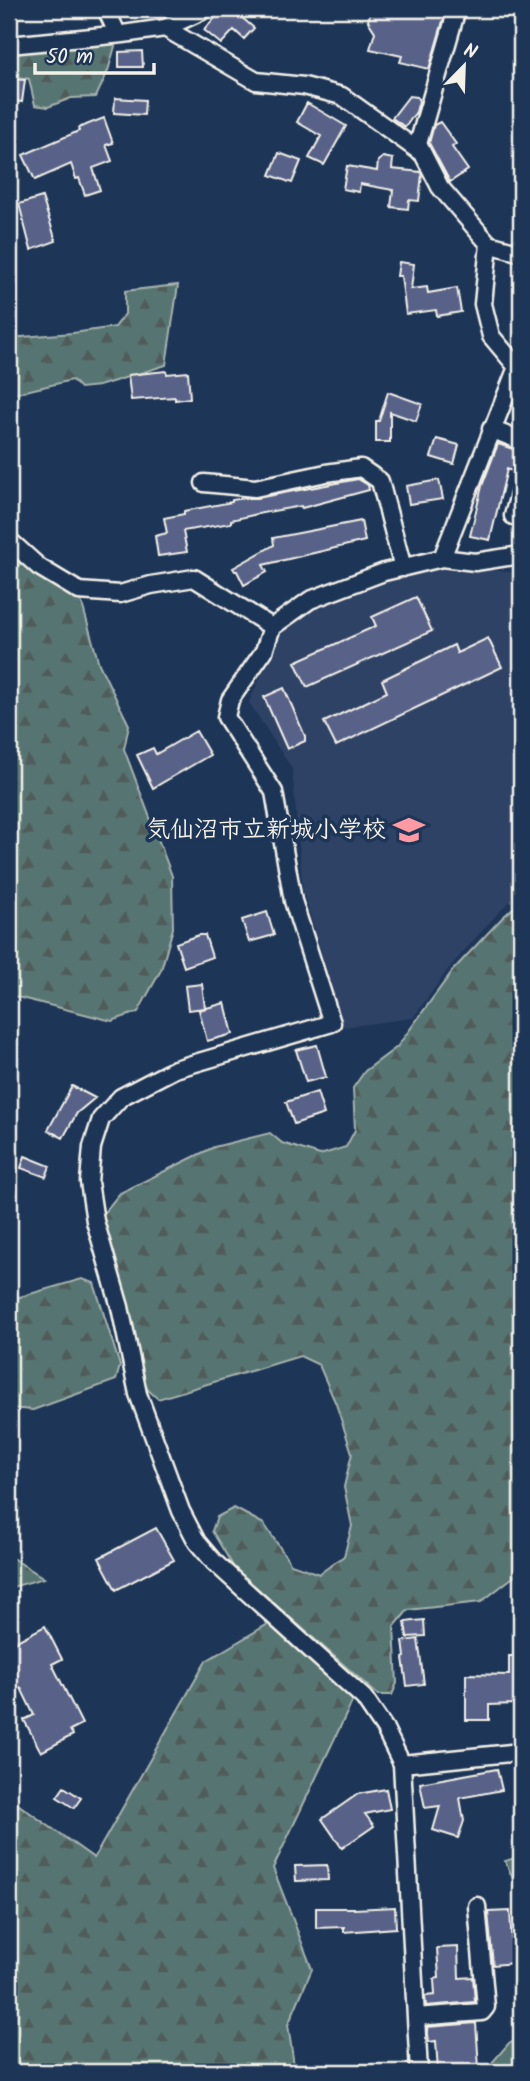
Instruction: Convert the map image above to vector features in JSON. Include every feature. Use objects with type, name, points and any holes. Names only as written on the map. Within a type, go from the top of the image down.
[{"type":"street","points":[[106,9],[117,33]]},
{"type":"street","points":[[9,45],[165,27],[204,9]]},
{"type":"street","points":[[457,9],[418,144],[440,187],[489,244],[521,253]]},
{"type":"street","points":[[165,27],[256,81],[304,86],[342,96],[423,155]]},
{"type":"street","points":[[442,558],[491,429],[519,365],[491,336],[483,304],[489,244]]},
{"type":"street","points":[[491,429],[521,441]]},
{"type":"street","points":[[204,483],[255,488],[361,468],[380,481],[403,568]]},
{"type":"street","points":[[513,516],[521,487]]},
{"type":"street","points":[[9,540],[39,567],[79,592],[120,594],[128,590],[194,578],[271,627]]},
{"type":"street","points":[[419,2072],[402,1764],[385,1729],[364,1698],[214,1562],[197,1542],[181,1511],[138,1394],[120,1307],[95,1221],[89,1182],[92,1147],[101,1119],[121,1097],[175,1069],[332,1023],[293,901],[274,792],[226,717],[229,700],[264,652],[271,627],[310,600],[384,572],[442,558],[475,562],[521,555]]},
{"type":"street","points":[[402,1764],[521,1752]]},
{"type":"street","points":[[416,2017],[482,2012],[486,2007],[477,1906]]},
{"type":"shaded area","name":"気仙沼市立新城小学校","points":[[451,566],[521,573],[521,891],[450,967],[413,1018],[344,1027],[303,891],[292,769],[249,702],[281,632],[307,609],[378,580]]},
{"type":"green space","points":[[117,39],[108,71],[96,97],[71,98],[48,107],[35,105],[29,79],[9,76],[9,50]]},
{"type":"green space","points":[[178,285],[166,365],[99,386],[80,388],[72,380],[9,395],[9,338],[115,327],[125,314],[125,291]]},
{"type":"green space","points":[[25,562],[81,600],[99,664],[129,725],[124,749],[172,876],[173,928],[161,970],[138,1012],[112,1021],[9,995],[9,568]]},
{"type":"green space","points":[[521,901],[521,1571],[481,1602],[408,1610],[394,1627],[397,1683],[392,1695],[378,1695],[235,1569],[212,1531],[217,1517],[234,1508],[264,1524],[291,1564],[319,1574],[344,1556],[352,1526],[344,1487],[352,1453],[336,1404],[319,1365],[300,1356],[158,1399],[146,1388],[102,1215],[120,1193],[214,1147],[270,1133],[282,1143],[320,1155],[346,1147],[355,1130],[353,1088],[365,1071],[397,1047],[454,969]]},
{"type":"green space","points":[[82,1279],[94,1283],[120,1366],[116,1380],[33,1410],[9,1408],[9,1300]]},
{"type":"green space","points":[[9,1556],[44,1578],[9,1588]]},
{"type":"green space","points":[[268,1624],[353,1700],[273,1868],[312,1969],[288,2025],[295,2072],[9,2072],[9,1798],[94,1858],[206,1661]]},
{"type":"green space","points":[[521,1856],[521,1883],[514,1881],[505,1861]]},
{"type":"green space","points":[[521,2036],[521,2072],[484,2072],[509,2043]]},
{"type":"building","points":[[223,9],[232,9],[254,28],[244,39],[234,30],[221,44],[204,30]]},
{"type":"building","points":[[371,9],[446,11],[429,69],[400,62],[402,56],[370,49],[375,32],[368,21]]},
{"type":"building","points":[[142,51],[143,67],[119,67],[119,52]]},
{"type":"building","points":[[12,79],[25,80],[22,102],[9,100]]},
{"type":"building","points":[[409,96],[417,97],[419,101],[416,112],[405,127],[392,118]]},
{"type":"building","points":[[115,98],[145,100],[144,115],[114,113]]},
{"type":"building","points":[[307,103],[346,126],[324,165],[309,158],[321,136],[297,122]]},
{"type":"building","points":[[104,118],[113,143],[106,145],[112,161],[93,168],[100,190],[85,195],[71,164],[35,180],[23,155]]},
{"type":"building","points":[[440,122],[456,144],[452,147],[468,170],[450,182],[429,143],[434,125]]},
{"type":"building","points":[[279,153],[301,161],[292,183],[270,175]]},
{"type":"building","points":[[383,157],[393,159],[392,169],[422,174],[419,201],[409,200],[408,209],[391,207],[393,190],[360,184],[359,192],[343,189],[347,166],[377,171],[378,161]]},
{"type":"building","points":[[42,197],[56,241],[31,250],[19,204]]},
{"type":"building","points":[[399,262],[414,264],[411,289],[427,287],[428,293],[457,288],[461,312],[437,316],[436,310],[406,314],[401,276],[397,276]]},
{"type":"building","points":[[166,371],[167,374],[188,372],[190,398],[131,400],[128,375]]},
{"type":"building","points":[[388,392],[422,404],[416,421],[390,412],[390,442],[376,442],[376,421],[379,421]]},
{"type":"building","points":[[437,439],[459,445],[454,464],[431,457]]},
{"type":"building","points":[[498,444],[519,451],[512,471],[507,469],[490,540],[470,536],[482,486]]},
{"type":"building","points":[[358,479],[368,485],[369,490],[302,508],[301,506],[262,513],[231,520],[231,523],[183,531],[187,552],[158,556],[155,536],[167,533],[164,518],[232,500],[257,498]]},
{"type":"building","points":[[439,480],[443,499],[409,504],[406,486]]},
{"type":"building","points":[[361,521],[365,541],[263,565],[267,572],[244,585],[233,568],[274,545],[273,538]]},
{"type":"building","points":[[416,597],[432,631],[307,687],[295,662],[376,626],[372,617]]},
{"type":"building","points":[[488,638],[502,667],[336,746],[324,722],[387,692],[382,680],[454,645],[457,653]]},
{"type":"building","points":[[284,688],[305,736],[305,741],[287,749],[264,697]]},
{"type":"building","points":[[196,731],[210,755],[153,788],[137,755],[153,748],[156,754]]},
{"type":"building","points":[[267,912],[274,935],[249,942],[242,920]]},
{"type":"building","points":[[205,935],[212,957],[184,967],[176,943]]},
{"type":"building","points":[[202,984],[205,1008],[188,1010],[185,986]]},
{"type":"building","points":[[225,1003],[233,1034],[207,1041],[199,1010]]},
{"type":"building","points":[[317,1045],[326,1077],[306,1082],[296,1050]]},
{"type":"building","points":[[72,1086],[95,1098],[77,1113],[63,1138],[48,1130]]},
{"type":"building","points":[[317,1092],[324,1114],[294,1124],[286,1102]]},
{"type":"building","points":[[25,1156],[50,1166],[46,1177],[21,1168]]},
{"type":"building","points":[[156,1528],[174,1560],[116,1590],[99,1558]]},
{"type":"building","points":[[424,1620],[425,1636],[407,1637],[405,1622]]},
{"type":"building","points":[[45,1626],[62,1659],[52,1664],[82,1724],[70,1730],[73,1735],[41,1752],[24,1720],[34,1715],[21,1688],[9,1694],[9,1645]]},
{"type":"building","points":[[418,1639],[424,1684],[407,1686],[403,1641]]},
{"type":"building","points":[[509,1656],[521,1656],[521,1681],[514,1681],[515,1704],[489,1705],[489,1720],[466,1720],[466,1674],[509,1675]]},
{"type":"building","points":[[497,1769],[502,1790],[460,1798],[464,1821],[458,1838],[433,1830],[440,1806],[425,1808],[420,1783]]},
{"type":"building","points":[[64,1787],[81,1798],[74,1808],[57,1797]]},
{"type":"building","points":[[386,1789],[390,1809],[365,1814],[374,1826],[342,1848],[322,1819],[358,1794]]},
{"type":"building","points":[[327,1865],[328,1880],[296,1881],[295,1866]]},
{"type":"building","points":[[395,1907],[396,1928],[344,1932],[344,1927],[316,1928],[316,1908]]},
{"type":"building","points":[[510,1911],[515,1963],[493,1965],[488,1912]]},
{"type":"building","points":[[458,1947],[459,1978],[473,1977],[475,2002],[426,2006],[425,1996],[435,1995],[434,1979],[439,1978],[437,1948]]},
{"type":"building","points":[[476,2023],[479,2068],[467,2069],[467,2072],[438,2072],[436,2041],[429,2042],[427,2027]]},
{"type":"place","name":"気仙沼市立新城小学校","points":[[409,830]]}]
